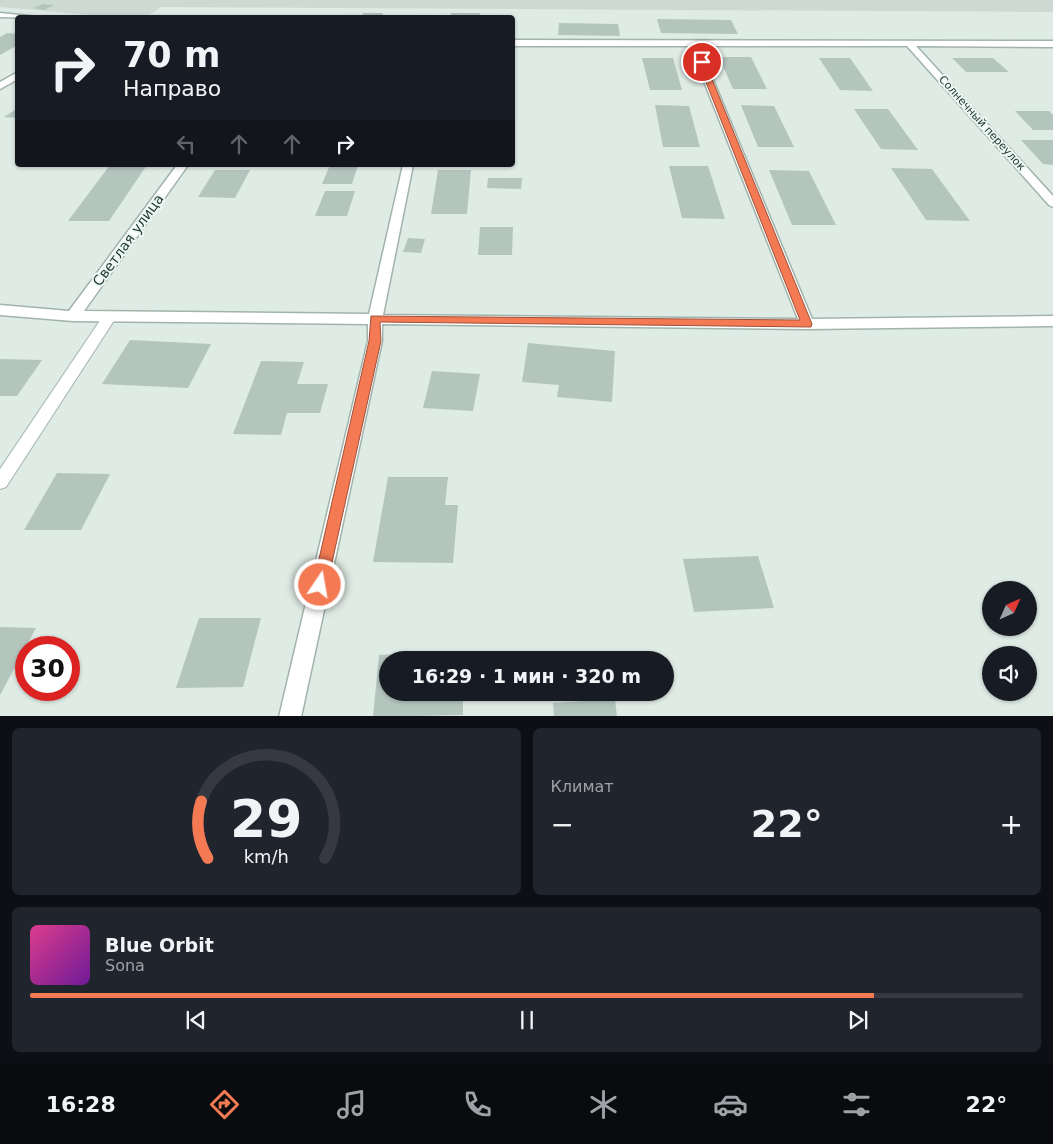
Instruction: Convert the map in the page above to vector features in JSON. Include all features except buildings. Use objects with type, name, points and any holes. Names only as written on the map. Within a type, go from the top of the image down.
[{"type":"street","points":[[0,15],[15,16]]},
{"type":"street","points":[[515,43],[1053,44]]},
{"type":"street","points":[[694,44],[807,324]]},
{"type":"street","name":"Солнечный переулок","points":[[910,45],[1053,203]]},
{"type":"street","points":[[0,86],[15,78]]},
{"type":"street","name":"Светлая улица","points":[[73,316],[182,167]]},
{"type":"street","points":[[290,716],[375,341],[375,319],[408,167]]},
{"type":"street","points":[[0,310],[73,316],[807,324],[1053,321]]},
{"type":"lane","points":[[0,482],[110,316]]},
{"type":"shaded area","points":[[0,0],[1053,0],[1053,12],[161,7],[149,15],[92,15],[0,7]]},
{"type":"route","points":[[320,585],[375,341],[375,319],[807,324],[702,62]]}]
